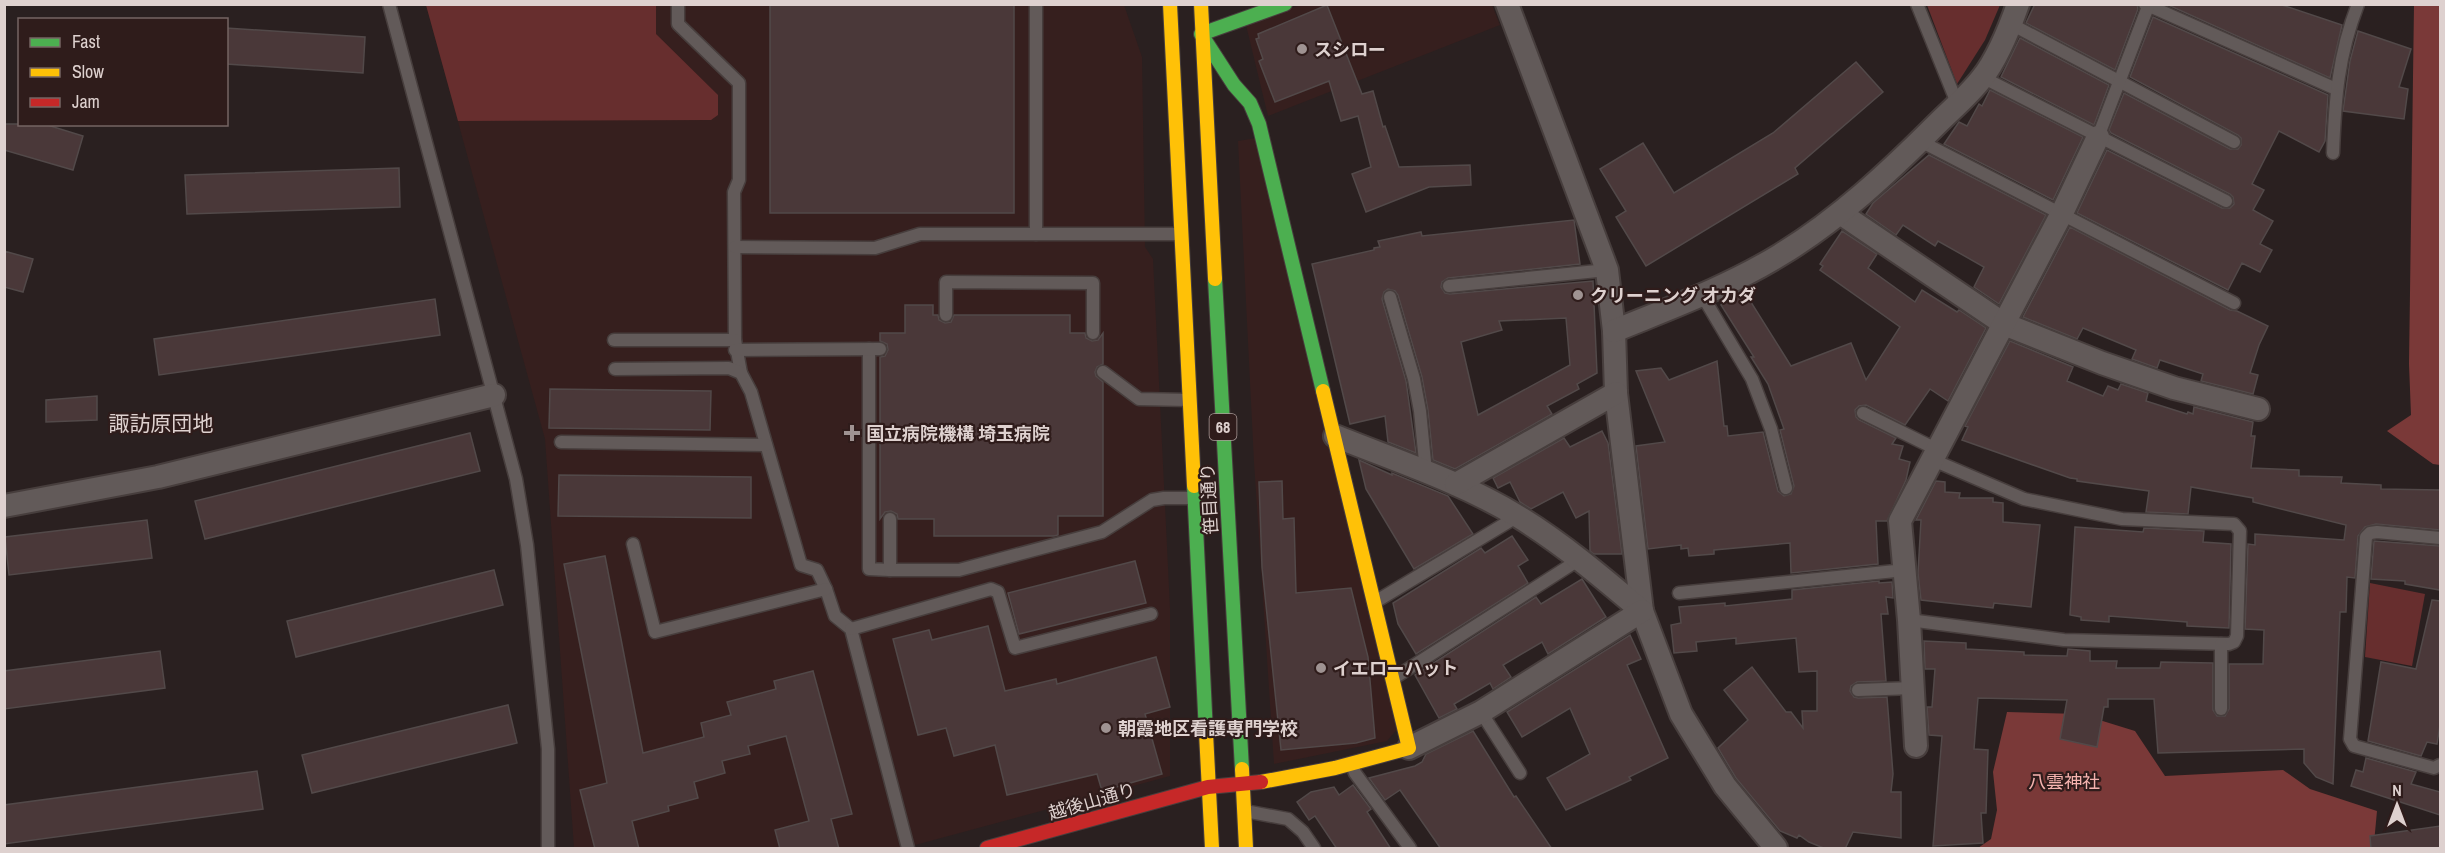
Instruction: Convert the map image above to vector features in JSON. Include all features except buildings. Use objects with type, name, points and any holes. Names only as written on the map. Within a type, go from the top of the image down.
[{"type":"main road","points":[[1162,4],[1172,66]]},
{"type":"main road","name":"笹目通り","points":[[1170,4],[1212,849]]},
{"type":"main road","name":"笹目通り","points":[[1201,4],[1246,849]]},
{"type":"main road","points":[[1285,4],[1201,34],[1234,85],[1250,103],[1259,124],[1409,748]]},
{"type":"main road","name":"越後山通り","points":[[987,849],[1023,844],[1208,787],[1243,785],[1352,764],[1409,748]]},
{"type":"street","points":[[1507,4],[1607,270],[1614,331],[1616,393],[1642,611],[1681,714],[1725,786],[1776,849]]},
{"type":"street","points":[[1614,331],[1702,296],[1780,255],[1840,213],[1920,141],[1983,77],[2014,14]]},
{"type":"street","points":[[1916,746],[1909,620],[1900,521],[2062,213],[2098,137]]},
{"type":"street","points":[[1840,213],[2004,324],[2102,363],[2174,388],[2258,409]]},
{"type":"street","points":[[1456,484],[1616,393]]},
{"type":"street","points":[[4,506],[158,477],[494,395]]},
{"type":"street","points":[[1335,436],[1456,484],[1518,516],[1580,559],[1642,611]]},
{"type":"street","points":[[1409,748],[1481,712],[1642,611]]},
{"type":"lane","points":[[389,4],[516,479],[526,545],[548,749],[548,849]]},
{"type":"lane","points":[[678,4],[678,24],[739,82],[739,180],[734,192],[735,345],[741,373],[751,392],[801,565],[817,570],[835,616],[851,628],[908,849]]},
{"type":"lane","points":[[1036,4],[1036,234]]},
{"type":"lane","points":[[1917,4],[1957,103]]},
{"type":"lane","points":[[2333,153],[2336,89],[2349,27],[2358,4]]},
{"type":"lane","points":[[2098,137],[2148,5],[2336,89]]},
{"type":"lane","points":[[2014,14],[2120,81],[2234,142]]},
{"type":"lane","points":[[1983,77],[2226,201]]},
{"type":"lane","points":[[1920,141],[2234,303]]},
{"type":"lane","points":[[735,247],[875,248],[920,234],[1180,234]]},
{"type":"lane","points":[[1449,286],[1607,270]]},
{"type":"lane","points":[[946,315],[946,282],[1093,283],[1093,333]]},
{"type":"lane","points":[[1702,296],[1752,379],[1771,429],[1786,488]]},
{"type":"lane","points":[[1390,297],[1413,379],[1426,472]]},
{"type":"lane","points":[[615,340],[874,349],[869,569],[959,570],[1102,532],[1152,500],[1193,498]]},
{"type":"lane","points":[[615,369],[729,368],[741,373]]},
{"type":"lane","points":[[1103,372],[1139,399],[1188,400]]},
{"type":"lane","points":[[1863,412],[1935,455],[2024,499],[2122,519],[2234,524],[2240,531],[2237,636],[2234,642],[2229,644],[2064,640],[1909,620]]},
{"type":"lane","points":[[561,442],[766,445]]},
{"type":"lane","points":[[1374,603],[1518,516]]},
{"type":"lane","points":[[890,570],[891,519]]},
{"type":"lane","points":[[2440,538],[2377,532],[2370,533],[2366,537],[2350,739],[2354,746],[2434,768],[2440,765]]},
{"type":"lane","points":[[633,543],[655,632],[826,589]]},
{"type":"lane","points":[[1393,678],[1580,559]]},
{"type":"lane","points":[[1678,593],[1905,570]]},
{"type":"lane","points":[[851,628],[990,589],[998,592],[1015,648],[1151,614]]},
{"type":"lane","points":[[2221,644],[2221,709]]},
{"type":"lane","points":[[1858,690],[1913,688]]},
{"type":"lane","points":[[1481,712],[1520,773]]},
{"type":"lane","points":[[1352,764],[1355,773],[1410,849]]},
{"type":"lane","points":[[1244,811],[1288,819],[1303,832],[1314,849]]},
{"type":"shaded area","points":[[1303,4],[1492,5],[1500,25],[1268,116],[1246,25]]},
{"type":"shaded area","name":"国立病院機構 埼玉病院","points":[[426,5],[1124,5],[1142,57],[1145,247],[1153,259],[1170,608],[1170,776],[904,848],[574,848],[545,439]]},
{"type":"shaded area","points":[[426,5],[656,5],[656,34],[718,95],[718,115],[711,120],[458,121]]},
{"type":"shaded area","points":[[1927,5],[2000,5],[1985,40],[1957,84]]},
{"type":"shaded area","points":[[1256,138],[1399,727],[1387,741],[1274,764],[1254,462],[1238,141]]},
{"type":"shaded area","points":[[2370,583],[2425,594],[2412,666],[2365,657]]},
{"type":"green space","points":[[2414,5],[2440,5],[2440,465],[2433,464],[2387,431],[2411,415],[2409,364]]},
{"type":"green space","name":"八雲神社","points":[[2007,712],[2080,714],[2135,731],[2165,776],[2283,770],[2310,789],[2377,811],[2374,843],[2378,848],[1978,848],[1991,839],[1997,810],[1993,772]]},
{"type":"traffic: fast","points":[[1285,4],[1201,34],[1234,85],[1250,103],[1259,124],[1323,391]]},
{"type":"traffic: fast","points":[[1215,279],[1242,769]]},
{"type":"traffic: fast","points":[[1194,486],[1206,733]]},
{"type":"traffic: slow","points":[[1170,4],[1194,486]]},
{"type":"traffic: slow","points":[[1201,4],[1215,279]]},
{"type":"traffic: slow","points":[[1261,782],[1335,768],[1409,748],[1323,391]]},
{"type":"traffic: slow","points":[[1206,733],[1212,848]]},
{"type":"traffic: slow","points":[[1242,769],[1246,848]]},
{"type":"traffic: jam","points":[[987,848],[1208,787],[1261,782]]},
{"type":"place","name":"スシロー","points":[[1302,49]]},
{"type":"place","name":"クリーニング オカダ","points":[[1578,295]]},
{"type":"place","name":"国立病院機構 埼玉病院","points":[[852,433]]},
{"type":"place","name":"イエローハット","points":[[1321,668]]},
{"type":"place","name":"朝霞地区看護専門学校","points":[[1106,728]]},
{"type":"district","name":"諏訪原団地","points":[[161,423]]}]
